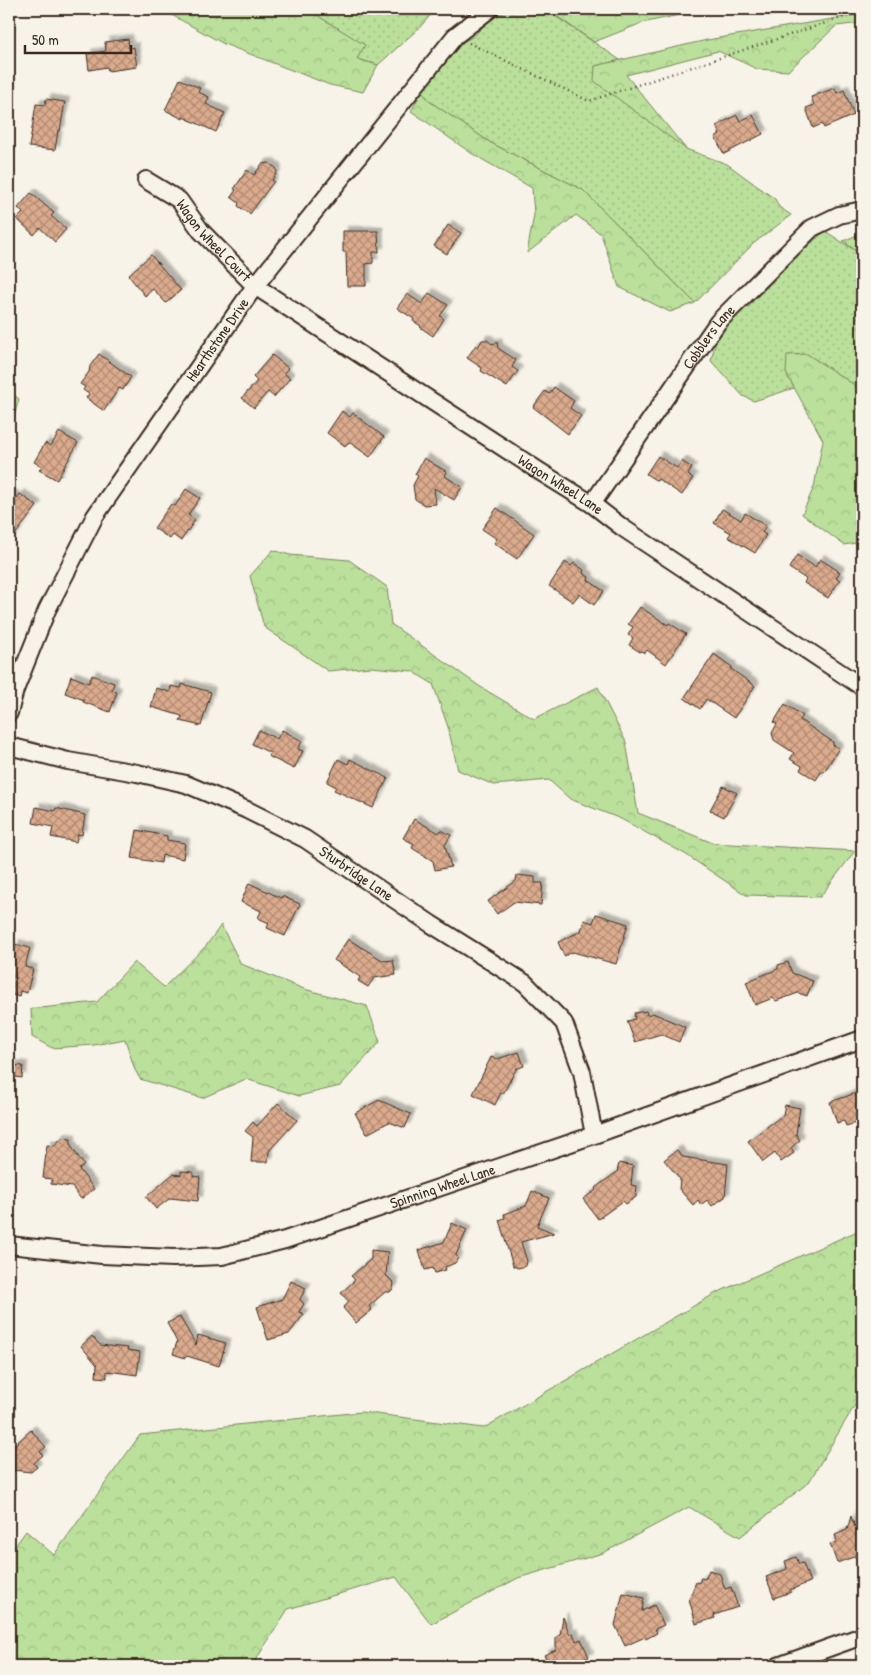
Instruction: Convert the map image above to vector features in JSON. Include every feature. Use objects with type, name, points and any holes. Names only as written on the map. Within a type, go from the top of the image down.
[{"type":"street","name":"Hearthstone Drive","points":[[9,713],[15,690],[47,610],[95,516],[255,286],[454,36],[490,9]]},
{"type":"street","name":"Wagon Wheel Court","points":[[146,180],[179,200],[201,231],[255,286]]},
{"type":"street","name":"Cobblers Lane","points":[[592,504],[718,322],[812,228],[839,215],[862,210]]},
{"type":"street","name":"Wagon Wheel Lane","points":[[255,286],[592,504],[623,528],[862,687]]},
{"type":"street","name":"Sturbridge Lane","points":[[9,746],[68,761],[186,784],[247,810],[305,839],[431,924],[525,983],[564,1023],[582,1072],[594,1135]]},
{"type":"street","name":"Spinning Wheel Lane","points":[[9,1245],[111,1255],[173,1258],[222,1256],[285,1240],[594,1135],[862,1039]]},
{"type":"street","points":[[778,1666],[862,1636]]},
{"type":"path","points":[[454,36],[589,102],[862,11]]},
{"type":"green space","points":[[161,9],[307,9],[365,45],[357,59],[378,65],[363,92],[330,85],[224,44]]},
{"type":"green space","points":[[307,9],[436,9],[419,28],[378,65],[357,59],[364,45]]},
{"type":"green space","points":[[508,9],[562,9],[555,16],[620,60],[595,66],[686,149],[727,164],[775,199],[779,207],[791,215],[753,244],[695,303],[583,190],[491,143],[429,101],[422,91],[457,45],[474,36],[489,20]]},
{"type":"green space","points":[[562,9],[707,9],[642,23],[594,42],[555,15]]},
{"type":"green space","points":[[862,14],[862,23],[836,26],[788,71],[757,69],[718,51],[626,75],[686,149],[594,81],[595,66],[707,40]]},
{"type":"green space","points":[[422,91],[429,101],[491,143],[583,190],[695,303],[670,312],[619,287],[601,234],[576,215],[527,253],[534,215],[532,188],[471,153],[411,111]]},
{"type":"green space","points":[[825,231],[862,255],[862,390],[807,354],[786,373],[794,388],[754,401],[743,396],[711,361],[719,334],[727,322],[751,305],[746,300],[789,258],[795,257]]},
{"type":"green space","points":[[862,233],[862,255],[843,241]]},
{"type":"green space","points":[[807,354],[862,390],[862,542],[844,545],[802,514],[814,487],[823,440],[786,373],[787,355]]},
{"type":"green space","points":[[9,391],[19,399],[9,434]]},
{"type":"green space","points":[[273,550],[290,555],[349,560],[387,587],[391,624],[479,686],[534,719],[598,687],[626,742],[638,813],[713,843],[855,851],[820,897],[746,895],[685,854],[621,819],[570,799],[549,780],[494,785],[458,770],[448,727],[433,684],[412,671],[371,667],[328,671],[264,627],[250,576]]},
{"type":"green space","points":[[221,925],[241,964],[304,989],[367,1006],[380,1042],[340,1086],[299,1096],[246,1079],[202,1098],[140,1079],[135,1070],[125,1039],[94,1045],[52,1048],[32,1037],[31,1009],[97,1002],[134,962],[164,987],[206,946]]},
{"type":"green space","points":[[862,1229],[862,1403],[855,1405],[809,1482],[740,1537],[689,1507],[603,1553],[518,1578],[431,1624],[396,1577],[288,1609],[252,1666],[9,1666],[9,1554],[26,1531],[54,1555],[140,1435],[361,1412],[484,1428],[716,1293]]},
{"type":"building","points":[[128,39],[129,48],[134,47],[137,67],[108,71],[107,67],[89,70],[87,54],[106,51],[105,42]]},
{"type":"building","points":[[180,79],[200,88],[198,92],[209,97],[206,104],[225,113],[216,132],[165,110]]},
{"type":"building","points":[[835,88],[837,93],[844,90],[854,115],[824,128],[822,124],[813,128],[806,108],[814,105],[811,97]]},
{"type":"building","points":[[46,99],[65,102],[55,150],[29,147],[36,104],[45,105]]},
{"type":"building","points":[[737,115],[740,121],[753,115],[763,134],[724,154],[715,137],[720,134],[716,126]]},
{"type":"building","points":[[269,163],[276,168],[277,173],[272,180],[274,181],[250,214],[238,206],[239,203],[231,197],[247,170],[254,175],[262,164]]},
{"type":"building","points":[[31,193],[54,213],[51,216],[66,229],[55,242],[40,228],[34,235],[17,219],[23,213],[18,208]]},
{"type":"building","points":[[448,225],[461,233],[447,254],[434,246]]},
{"type":"building","points":[[343,231],[378,231],[379,252],[373,252],[373,263],[366,264],[366,286],[347,286],[346,252],[343,252]]},
{"type":"building","points":[[151,255],[181,290],[166,303],[153,289],[145,296],[128,275]]},
{"type":"building","points":[[429,293],[448,305],[440,316],[444,319],[433,336],[413,321],[414,319],[397,308],[407,294],[422,304]]},
{"type":"building","points":[[482,340],[487,340],[492,344],[497,342],[498,348],[516,360],[512,367],[518,371],[507,387],[481,371],[482,368],[467,358]]},
{"type":"building","points":[[99,354],[131,377],[123,390],[119,388],[104,411],[86,398],[89,394],[83,390],[85,387],[80,384]]},
{"type":"building","points":[[272,355],[288,368],[284,373],[290,378],[274,397],[268,392],[254,408],[242,398],[257,381],[253,377]]},
{"type":"building","points":[[554,387],[574,401],[570,408],[581,416],[568,434],[533,407],[545,391],[549,394]]},
{"type":"building","points":[[342,411],[350,417],[353,413],[384,437],[370,457],[349,442],[345,446],[327,433]]},
{"type":"building","points":[[59,432],[78,443],[57,480],[39,470],[42,466],[34,462],[45,443],[51,446]]},
{"type":"building","points":[[658,456],[677,468],[682,461],[692,468],[688,475],[693,478],[682,495],[658,479],[657,481],[646,474]]},
{"type":"building","points":[[424,458],[447,472],[445,476],[462,487],[454,500],[434,488],[436,504],[424,505],[415,499],[413,485],[418,476],[415,474]]},
{"type":"building","points":[[186,489],[200,498],[188,515],[195,520],[181,541],[173,535],[170,539],[154,528],[171,504],[175,506]]},
{"type":"building","points":[[9,493],[17,498],[20,494],[37,506],[9,543]]},
{"type":"building","points":[[497,508],[534,534],[517,559],[494,543],[497,539],[482,529]]},
{"type":"building","points":[[722,509],[741,520],[745,513],[766,526],[762,532],[766,535],[755,553],[728,537],[731,533],[714,523]]},
{"type":"building","points":[[797,555],[815,567],[820,559],[840,572],[836,578],[840,580],[828,598],[804,583],[806,579],[789,568]]},
{"type":"building","points":[[565,562],[571,566],[574,563],[584,570],[583,573],[589,577],[588,580],[604,591],[594,605],[579,594],[573,602],[549,586]]},
{"type":"building","points":[[640,607],[686,634],[666,664],[647,650],[645,653],[640,652],[629,645],[633,638],[628,635],[633,627],[628,624]]},
{"type":"building","points":[[714,654],[755,686],[734,718],[706,699],[700,709],[684,698]]},
{"type":"building","points":[[92,675],[114,683],[112,690],[117,692],[110,712],[65,693],[71,676],[89,683]]},
{"type":"building","points":[[182,684],[211,692],[201,726],[180,721],[182,716],[151,707],[156,688],[170,692],[171,686],[181,688]]},
{"type":"building","points":[[785,704],[803,716],[800,720],[839,748],[824,772],[821,772],[816,780],[800,770],[802,766],[790,759],[794,753],[774,740],[772,733],[777,724],[774,722]]},
{"type":"building","points":[[259,730],[277,739],[282,730],[302,741],[298,749],[303,751],[294,769],[268,756],[270,753],[252,744]]},
{"type":"building","points":[[338,759],[348,764],[350,759],[388,778],[373,808],[334,790],[336,787],[327,782]]},
{"type":"building","points":[[723,786],[737,793],[724,817],[710,810]]},
{"type":"building","points":[[36,807],[55,811],[56,808],[85,815],[82,835],[78,834],[76,842],[51,837],[53,827],[33,823]]},
{"type":"building","points":[[414,819],[439,833],[441,830],[451,835],[445,845],[451,867],[435,870],[433,861],[412,848],[414,844],[403,838]]},
{"type":"building","points":[[137,830],[167,836],[167,840],[185,843],[183,859],[162,855],[161,863],[132,858]]},
{"type":"building","points":[[517,875],[535,877],[535,883],[543,883],[541,905],[514,902],[497,914],[488,901],[516,881]]},
{"type":"building","points":[[249,883],[281,898],[282,896],[300,904],[285,936],[267,928],[269,923],[258,918],[261,911],[241,902]]},
{"type":"building","points":[[596,914],[628,924],[616,964],[573,952],[564,956],[558,942],[581,931],[584,920],[593,923]]},
{"type":"building","points":[[348,939],[384,961],[393,960],[396,975],[374,978],[368,987],[358,981],[360,977],[334,960]]},
{"type":"building","points":[[15,944],[30,948],[25,967],[33,969],[27,993],[20,991],[19,997],[9,994],[9,968]]},
{"type":"building","points":[[788,962],[792,973],[813,981],[807,996],[798,993],[776,1001],[773,998],[755,1005],[746,982],[778,969],[778,965]]},
{"type":"building","points":[[646,1011],[647,1015],[653,1013],[685,1027],[679,1042],[661,1034],[635,1042],[627,1021],[635,1019],[634,1013]]},
{"type":"building","points":[[519,1052],[524,1066],[516,1069],[495,1105],[473,1094],[491,1057],[497,1059]]},
{"type":"building","points":[[9,1065],[23,1066],[22,1078],[9,1076]]},
{"type":"building","points":[[862,1091],[862,1114],[857,1116],[859,1122],[846,1126],[844,1121],[837,1123],[830,1102]]},
{"type":"building","points":[[379,1100],[411,1114],[405,1128],[389,1122],[367,1134],[355,1113]]},
{"type":"building","points":[[278,1103],[297,1120],[269,1151],[268,1162],[251,1162],[253,1137],[245,1131],[253,1122],[257,1126]]},
{"type":"building","points":[[785,1105],[800,1108],[796,1134],[800,1140],[791,1148],[794,1153],[781,1162],[775,1153],[763,1162],[748,1141],[783,1115]]},
{"type":"building","points":[[61,1138],[71,1139],[71,1146],[84,1165],[79,1169],[94,1189],[81,1199],[72,1187],[51,1184],[52,1179],[43,1178],[47,1145],[54,1146]]},
{"type":"building","points":[[677,1150],[683,1157],[728,1164],[725,1197],[712,1206],[707,1200],[701,1205],[698,1200],[693,1205],[679,1189],[680,1179],[664,1160]]},
{"type":"building","points":[[619,1163],[633,1166],[631,1185],[637,1186],[636,1197],[626,1204],[623,1201],[598,1219],[583,1199],[617,1172]]},
{"type":"building","points":[[181,1171],[193,1172],[193,1176],[200,1177],[198,1201],[170,1198],[156,1209],[146,1197],[173,1174],[181,1175]]},
{"type":"building","points":[[532,1191],[549,1198],[537,1226],[554,1233],[521,1242],[527,1261],[526,1266],[518,1268],[513,1266],[499,1220],[505,1218],[504,1214],[526,1206]]},
{"type":"building","points":[[452,1223],[467,1230],[456,1255],[458,1258],[455,1263],[445,1267],[446,1270],[435,1273],[433,1268],[425,1270],[419,1250],[444,1242]]},
{"type":"building","points":[[371,1250],[388,1252],[386,1275],[394,1283],[393,1289],[390,1292],[385,1292],[369,1306],[372,1310],[356,1323],[343,1308],[349,1302],[341,1293],[355,1280],[351,1276],[371,1259]]},
{"type":"building","points":[[291,1281],[306,1288],[300,1299],[304,1304],[299,1312],[304,1314],[289,1334],[268,1340],[257,1307],[282,1299]]},
{"type":"building","points":[[180,1317],[196,1345],[198,1335],[226,1343],[219,1366],[187,1356],[185,1358],[173,1354],[177,1342],[167,1323]]},
{"type":"building","points":[[92,1336],[100,1345],[128,1348],[127,1350],[140,1352],[137,1375],[107,1371],[107,1378],[96,1377],[97,1365],[81,1346]]},
{"type":"building","points":[[31,1430],[46,1447],[40,1452],[43,1455],[34,1463],[37,1467],[31,1472],[12,1470],[13,1463],[9,1463],[9,1450]]},
{"type":"building","points":[[851,1516],[855,1527],[862,1524],[862,1554],[837,1563],[830,1544],[837,1542],[835,1535],[847,1530]]},
{"type":"building","points":[[796,1557],[799,1564],[803,1563],[810,1582],[774,1598],[766,1577],[787,1569],[785,1561]]},
{"type":"building","points":[[709,1570],[720,1574],[725,1589],[731,1587],[738,1607],[714,1615],[715,1618],[696,1624],[689,1599],[696,1582],[699,1583],[701,1578],[705,1579]]},
{"type":"building","points":[[623,1593],[644,1598],[642,1611],[654,1605],[664,1625],[655,1629],[657,1633],[646,1639],[645,1637],[625,1646],[615,1625]]},
{"type":"building","points":[[563,1617],[570,1635],[573,1633],[576,1641],[581,1639],[589,1657],[568,1666],[549,1666],[544,1655],[556,1650],[556,1637],[560,1635]]}]
